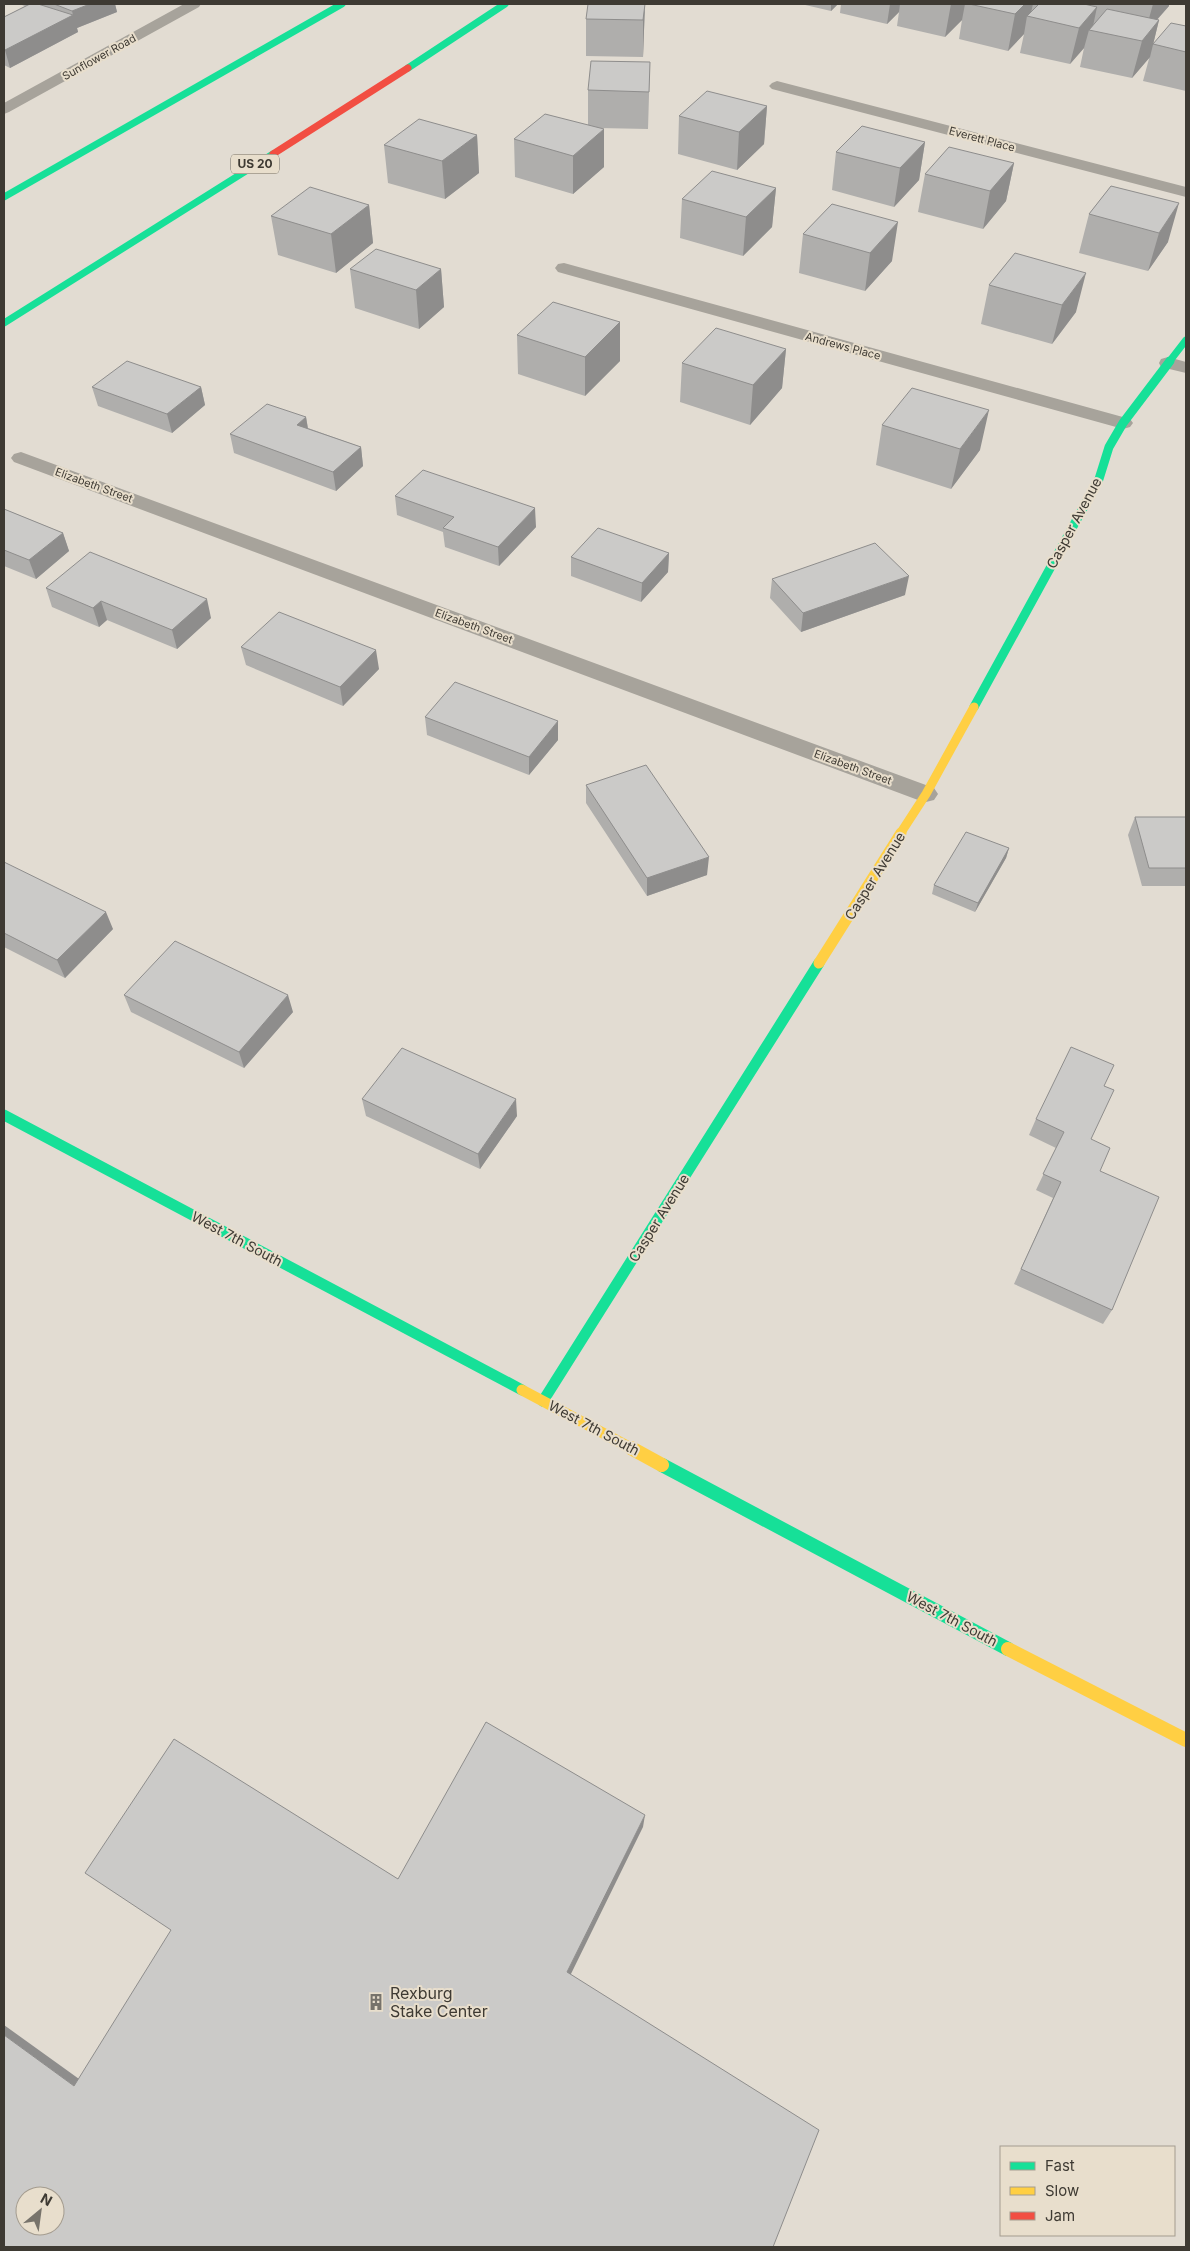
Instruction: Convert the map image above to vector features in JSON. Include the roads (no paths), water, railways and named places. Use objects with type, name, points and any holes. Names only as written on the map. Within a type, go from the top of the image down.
[{"type":"main road","points":[[4,197],[342,4]]},
{"type":"main road","name":"US 20","points":[[4,322],[390,80],[505,4]]},
{"type":"main road","name":"Casper Avenue","points":[[543,1401],[926,794],[1099,479],[1108,447],[1123,423],[1186,340]]},
{"type":"main road","name":"West 7th South","points":[[4,1115],[1050,1671],[1186,1740]]},
{"type":"street","name":"Sunflower Road","points":[[4,109],[194,4]]},
{"type":"street","name":"Everett Place","points":[[777,86],[1186,192]]},
{"type":"street","name":"Andrews Place","points":[[564,268],[1123,423]]},
{"type":"street","points":[[1168,363],[1186,368]]},
{"type":"street","name":"Elizabeth Street","points":[[21,458],[926,794]]},
{"type":"place","name":"Rexburg Stake Center","points":[[376,2002]]}]
